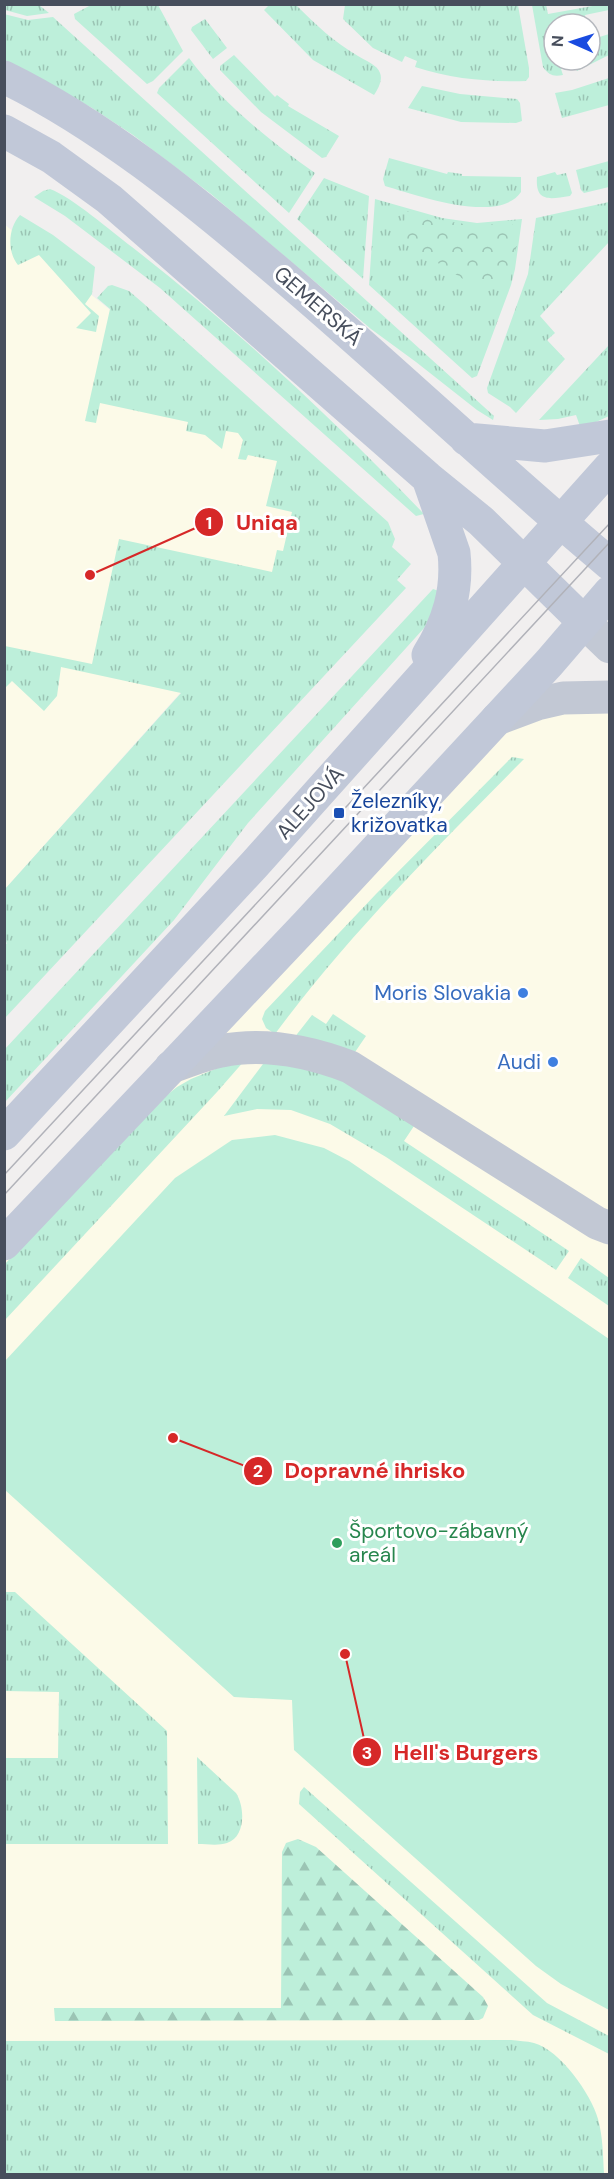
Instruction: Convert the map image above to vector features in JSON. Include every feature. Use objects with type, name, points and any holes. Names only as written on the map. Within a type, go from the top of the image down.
[{"type":"street","name":"GEMERSKÁ","points":[[4,77],[25,87],[112,141],[195,201],[317,305],[609,564]]},
{"type":"street","points":[[4,131],[51,157],[109,199],[428,478],[481,521],[609,647]]},
{"type":"street","points":[[466,439],[545,446],[609,436]]},
{"type":"street","name":"ALEJOVÁ","points":[[4,1134],[254,865],[609,467]]},
{"type":"street","points":[[374,732],[441,635],[451,603],[455,565],[453,553],[428,478]]},
{"type":"street","points":[[4,1245],[549,663],[609,592]]},
{"type":"street","points":[[497,719],[537,704],[563,698],[609,698]]},
{"type":"street","points":[[171,1067],[219,1051],[240,1049],[297,1050],[324,1057],[350,1067],[597,1223],[609,1228]]},
{"type":"shaded area","points":[[4,224],[337,494],[181,692],[5,889]]},
{"type":"shaded area","points":[[609,697],[609,2174],[5,2174],[4,1244],[497,719]]},
{"type":"green space","points":[[4,5],[39,5],[49,13],[27,16],[5,10]]},
{"type":"green space","points":[[91,5],[158,5],[183,51],[153,81],[147,84],[75,19],[74,14]]},
{"type":"green space","points":[[269,5],[296,5],[333,39],[377,68],[381,79],[374,95],[313,60],[264,10]]},
{"type":"green space","points":[[345,5],[518,5],[529,77],[526,81],[470,79],[415,67],[417,61],[405,56],[402,62],[373,48],[343,19]]},
{"type":"green space","points":[[532,5],[546,5],[548,12],[542,12],[542,61]]},
{"type":"green space","points":[[598,5],[609,5],[609,10],[559,12]]},
{"type":"green space","points":[[4,14],[28,20],[53,17],[494,416],[493,420],[371,329],[211,194],[133,135],[92,108],[5,60]]},
{"type":"green space","points":[[205,19],[227,48],[213,59],[191,30]]},
{"type":"green space","points":[[609,34],[609,55],[602,58],[602,36]]},
{"type":"green space","points":[[234,55],[275,97],[277,95],[289,104],[288,106],[339,136],[326,157],[322,158],[261,112],[220,70],[220,66]]},
{"type":"green space","points":[[189,58],[231,106],[315,173],[289,213],[157,93],[159,88]]},
{"type":"green space","points":[[547,72],[562,72],[563,75],[554,75]]},
{"type":"green space","points":[[609,78],[609,105],[562,118],[555,93]]},
{"type":"green space","points":[[422,86],[460,94],[517,99],[520,103],[522,121],[516,123],[461,122],[408,108]]},
{"type":"green space","points":[[389,158],[447,174],[448,172],[462,174],[462,176],[521,177],[521,192],[510,202],[495,206],[476,207],[436,201],[385,186],[383,179]]},
{"type":"green space","points":[[609,161],[609,187],[584,193],[581,190],[576,170]]},
{"type":"green space","points":[[555,172],[557,175],[566,173],[572,193],[570,196],[550,198],[541,195],[538,191],[537,177]]},
{"type":"green space","points":[[324,178],[369,196],[363,279],[297,219]]},
{"type":"green space","points":[[50,189],[69,199],[103,224],[246,342],[319,409],[424,514],[416,516],[160,288],[65,216],[34,197]]},
{"type":"green space","points":[[375,199],[442,218],[477,223],[522,219],[511,285],[477,376],[472,378],[369,285]]},
{"type":"green space","points":[[609,202],[609,242],[540,316],[555,333],[547,340],[565,359],[516,413],[488,393],[487,388],[528,274],[536,218]]},
{"type":"green space","points":[[407,211],[456,223],[507,224],[519,228],[510,283],[474,286],[405,242],[401,234]]},
{"type":"green space","points":[[20,215],[53,235],[95,267],[92,294],[85,304],[99,316],[96,332],[76,328],[91,313],[39,255],[18,265],[14,260],[10,240],[13,226]]},
{"type":"green space","points":[[112,285],[129,291],[143,303],[388,522],[395,539],[392,547],[411,564],[397,580],[406,588],[5,1018],[4,946],[7,943],[4,941],[5,889],[181,693],[61,667],[57,696],[44,711],[12,681],[5,688],[5,646],[92,664],[119,539],[272,572],[277,550],[283,551],[292,512],[266,506],[277,461],[248,455],[246,460],[238,459],[243,440],[238,433],[226,431],[222,449],[205,435],[186,431],[188,422],[100,403],[96,423],[85,421],[110,309],[97,298],[108,286]]},
{"type":"green space","points":[[609,345],[609,416],[581,429],[576,415],[539,420]]},
{"type":"green space","points":[[433,589],[439,591],[435,607],[425,627],[248,823],[174,920],[5,1102],[4,1050]]},
{"type":"green space","points":[[512,757],[524,759],[426,858],[363,926],[275,1034],[266,1028],[262,1019],[265,1011],[376,894]]},
{"type":"green space","points":[[333,1014],[366,1036],[353,1055],[294,1038],[312,1015],[326,1024]]},
{"type":"green space","points":[[245,1060],[5,1320],[4,1265],[152,1107],[191,1079],[225,1065]]},
{"type":"green space","points":[[266,1060],[335,1075],[416,1123],[404,1141],[569,1251],[556,1270],[386,1157],[330,1124],[291,1110],[257,1109],[224,1116]]},
{"type":"green space","name":"Športovo-zábavný areál","points":[[275,1135],[324,1148],[349,1161],[609,1339],[609,2010],[561,1984],[536,1966],[294,1750],[292,1700],[234,1697],[5,1490],[5,1361],[175,1178],[232,1140]]},
{"type":"green space","points":[[581,1258],[609,1278],[609,1306],[568,1278]]},
{"type":"green space","points":[[5,1592],[15,1592],[167,1731],[168,1844],[5,1844],[5,1758],[58,1758],[59,1692],[5,1691]]},
{"type":"green space","points":[[197,1757],[236,1793],[239,1799],[242,1813],[241,1828],[238,1835],[227,1843],[198,1844]]},
{"type":"green space","points":[[304,1787],[547,2003],[609,2036],[609,2054],[533,2015],[299,1804],[300,1792]]},
{"type":"green space","points":[[298,1839],[316,1847],[483,1997],[488,2006],[483,2018],[479,2020],[55,2021],[54,2008],[281,2008],[282,1852],[286,1843]]},
{"type":"green space","points":[[511,2040],[531,2042],[544,2047],[564,2064],[582,2086],[598,2119],[604,2174],[5,2174],[5,2041]]},
{"type":"tram line","points":[[4,1175],[610,523]]},
{"type":"tram line","points":[[4,1195],[610,542]]},
{"type":"place","name":"Uniqa","points":[[90,575]]},
{"type":"place","name":"Železníky, križovatka","points":[[339,813]]},
{"type":"place","name":"Moris Slovakia","points":[[523,993]]},
{"type":"place","name":"Audi","points":[[553,1062]]},
{"type":"place","name":"Dopravné ihrisko","points":[[173,1438]]},
{"type":"place","name":"Športovo-zábavný areál","points":[[337,1543]]},
{"type":"place","name":"Hell's Burgers","points":[[345,1654]]}]
